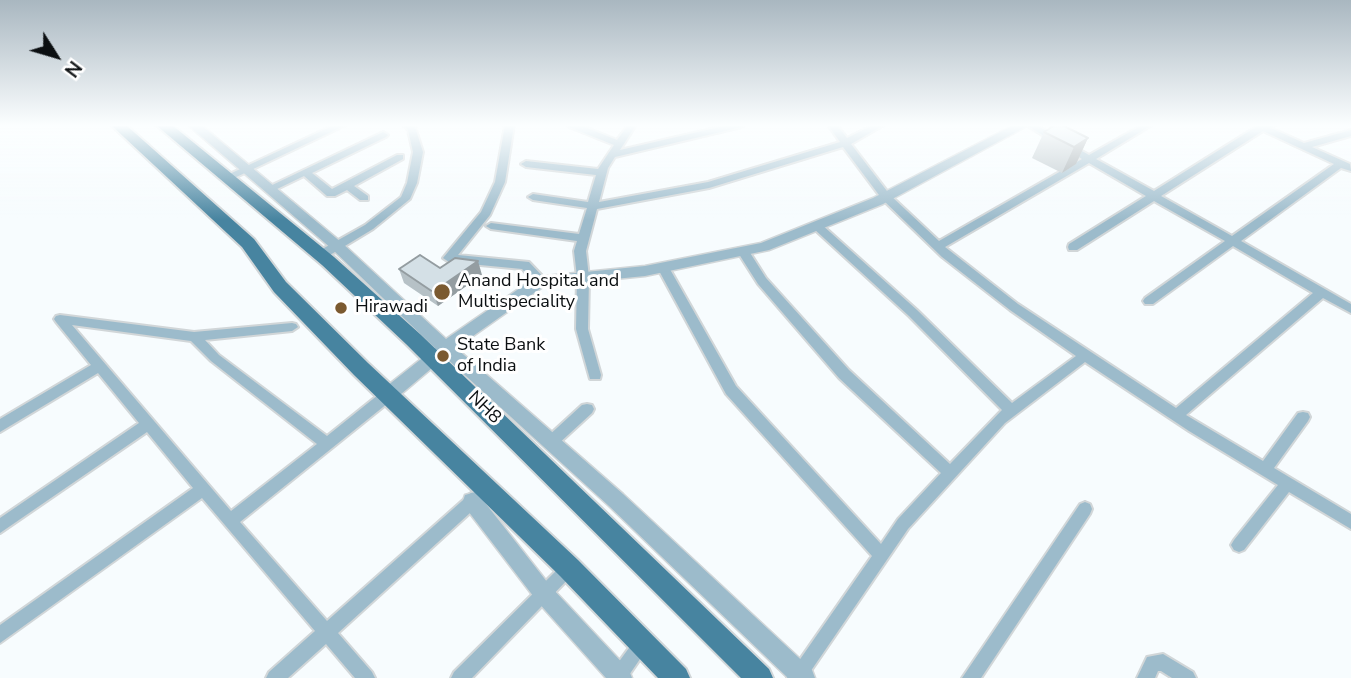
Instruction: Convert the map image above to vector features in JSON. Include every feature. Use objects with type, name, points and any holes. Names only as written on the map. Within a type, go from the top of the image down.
[{"type":"main road","points":[[153,157],[248,243],[280,287],[388,395],[479,495],[569,568],[677,678]]},
{"type":"main road","name":"NH8","points":[[201,157],[226,178],[329,251],[439,354],[760,678]]},
{"type":"street","points":[[234,157],[271,188],[329,251],[369,227],[405,199],[412,183],[417,157]]},
{"type":"street","points":[[226,178],[273,157]]},
{"type":"street","points":[[271,188],[337,157]]},
{"type":"street","points":[[305,172],[331,194],[400,157]]},
{"type":"street","points":[[504,157],[500,182],[486,213],[449,258],[525,265],[541,281]]},
{"type":"street","points":[[595,375],[582,329],[583,276],[580,251],[602,173],[611,157]]},
{"type":"street","points":[[533,197],[594,206],[709,185],[801,157]]},
{"type":"street","points":[[855,157],[886,197],[938,246],[1014,307],[1177,415],[1351,522]]},
{"type":"street","points":[[230,521],[439,354],[541,281],[663,267],[764,247],[886,197],[962,157]]},
{"type":"street","points":[[1085,157],[1351,309]]},
{"type":"street","points":[[938,246],[1094,157]]},
{"type":"street","points":[[1073,247],[1216,157]]},
{"type":"street","points":[[1328,157],[1350,166]]},
{"type":"street","points":[[526,164],[602,173]]},
{"type":"street","points":[[1149,301],[1339,165],[1350,166]]},
{"type":"street","points":[[347,185],[364,198]]},
{"type":"street","points":[[491,226],[583,238]]},
{"type":"street","points":[[817,226],[913,313],[1011,411]]},
{"type":"street","points":[[743,251],[762,282],[844,374],[950,473]]},
{"type":"street","points":[[663,267],[731,390],[881,555]]},
{"type":"street","points":[[1177,415],[1322,292]]},
{"type":"street","points":[[292,327],[194,337],[61,319],[366,678]]},
{"type":"street","points":[[194,337],[215,358],[326,443]]},
{"type":"street","points":[[439,354],[551,442],[800,676],[903,524],[1000,419],[1085,356]]},
{"type":"street","points":[[0,426],[99,366]]},
{"type":"street","points":[[551,442],[587,409]]},
{"type":"street","points":[[1265,470],[1303,418]]},
{"type":"street","points":[[0,526],[148,424]]},
{"type":"street","points":[[1239,545],[1288,483]]},
{"type":"street","points":[[0,635],[203,489]]},
{"type":"street","points":[[275,678],[479,495],[544,594],[619,677],[643,643]]},
{"type":"street","points":[[971,678],[1085,509]]},
{"type":"street","points":[[460,678],[569,568]]},
{"type":"street","points":[[1146,678],[1153,663],[1163,662],[1187,678]]},
{"type":"building","points":[[420,255],[440,268],[455,258],[478,261],[433,292],[399,269]]},
{"type":"place","name":"Anand Hospital and Multispeciality","points":[[442,292]]},
{"type":"place","name":"Hirawadi","points":[[341,308]]},
{"type":"place","name":"State Bank of India","points":[[443,356]]}]
